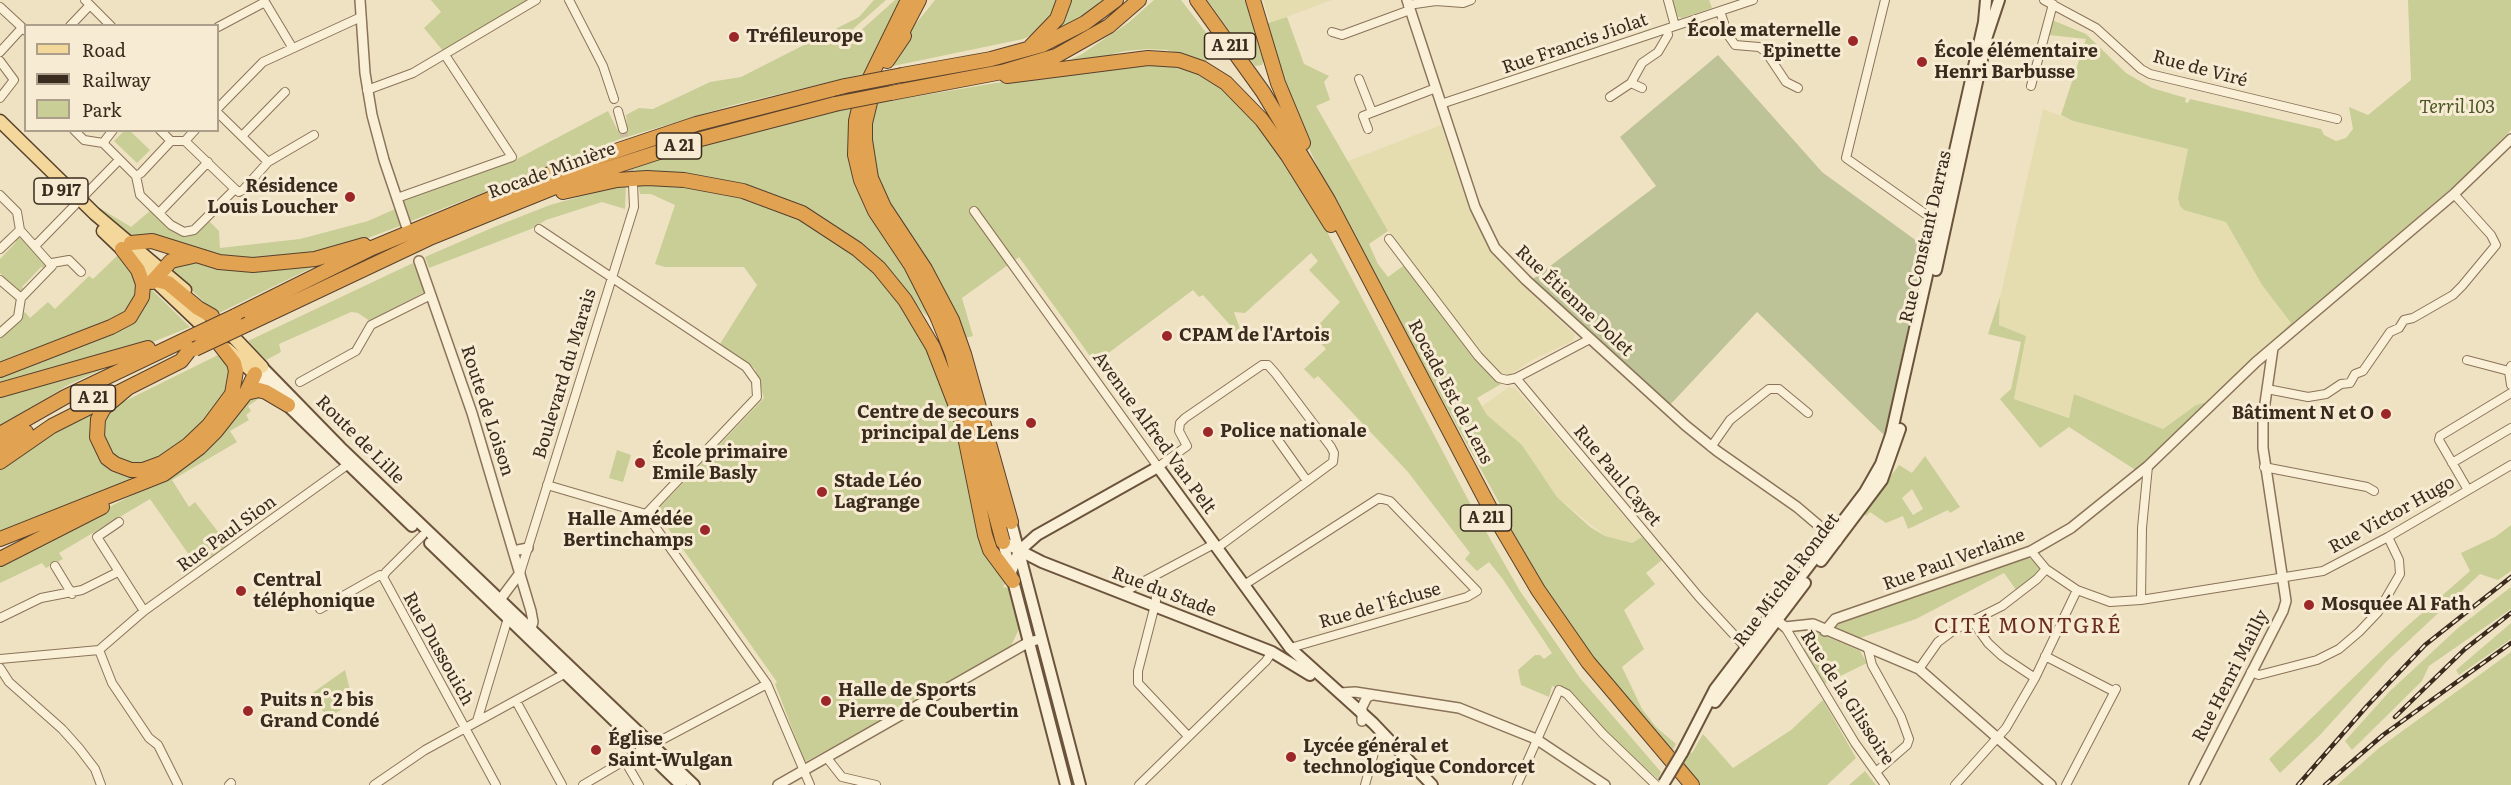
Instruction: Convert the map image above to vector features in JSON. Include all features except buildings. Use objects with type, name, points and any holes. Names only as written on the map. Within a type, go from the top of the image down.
[{"type":"highway","points":[[908,0],[863,92],[856,121],[855,155],[861,180],[875,211],[923,287],[952,353],[1003,542]]},
{"type":"highway","points":[[919,0],[873,91],[865,123],[866,156],[871,178],[884,207],[925,268],[952,320],[964,354],[1011,522]]},
{"type":"highway","points":[[887,61],[930,0]]},
{"type":"highway","points":[[1029,49],[1057,19],[1064,0]]},
{"type":"highway","name":"Rocade Minière","points":[[0,434],[65,398],[189,342],[248,324],[432,237],[527,198],[604,169],[693,141],[835,105],[1002,72],[1056,56],[1109,26],[1139,0]]},
{"type":"highway","name":"Rocade Est de Lens","points":[[1189,0],[1243,74],[1293,153],[1485,516],[1530,594],[1580,667],[1682,785]]},
{"type":"highway","name":"Rocade Est de Lens","points":[[1197,0],[1263,92],[1328,200],[1487,502],[1538,590],[1588,662],[1692,785]]},
{"type":"highway","points":[[1253,0],[1288,110],[1328,200]]},
{"type":"highway","name":"Rocade Minière","points":[[0,448],[235,316],[372,248],[496,194],[592,158],[696,124],[845,86],[1029,49],[1075,29],[1111,4]]},
{"type":"highway","points":[[1002,72],[1007,76],[1165,58],[1192,64],[1215,75],[1239,95],[1262,120],[1332,225]]},
{"type":"highway","points":[[527,198],[531,200],[617,180],[684,180],[743,191],[802,213],[857,249],[879,268],[905,300],[933,347],[961,418]]},
{"type":"highway","points":[[143,291],[138,270],[127,246],[152,241],[219,262],[267,265],[315,259],[363,245],[372,248]]},
{"type":"highway","points":[[0,370],[124,321],[134,312],[143,291],[159,275],[178,258],[195,256]]},
{"type":"highway","points":[[159,275],[198,308],[212,316]]},
{"type":"highway","points":[[214,337],[234,363],[239,394]]},
{"type":"highway","points":[[0,462],[51,426],[181,361],[189,342]]},
{"type":"highway","points":[[0,390],[136,353],[189,342]]},
{"type":"highway","points":[[952,353],[952,370],[981,517],[990,550],[1012,577]]},
{"type":"highway","points":[[0,559],[142,488],[199,448],[259,370]]},
{"type":"highway","points":[[129,387],[104,408],[97,429],[101,447],[107,458],[131,470],[150,468],[173,456],[239,394],[259,390],[288,405]]},
{"type":"highway","points":[[0,538],[148,482]]},
{"type":"highway","points":[[981,517],[987,527],[1003,542]]},
{"type":"main road","name":"Rue Constant Darras","points":[[1878,479],[1900,432],[1984,22],[1986,0]]},
{"type":"main road","name":"Rue Constant Darras","points":[[1942,222],[1987,36],[1999,0]]},
{"type":"main road","name":"Route de Lille","points":[[0,121],[78,202]]},
{"type":"main road","name":"Route de Lille","points":[[0,133],[159,275],[214,337],[259,370],[423,536],[497,603],[531,629],[648,747],[681,785]]},
{"type":"main road","name":"Route de Lille","points":[[212,316],[288,405],[497,603],[519,630],[648,747],[694,785]]},
{"type":"main road","points":[[1012,577],[1019,551],[1036,535],[1158,467]]},
{"type":"main road","name":"Avenue Alfred Van Pelt","points":[[1158,467],[1290,648],[1340,693],[1362,717]]},
{"type":"main road","name":"Rue Michel Rondet","points":[[1661,784],[1700,721],[1708,715],[1714,697],[1749,650],[1777,621],[1833,539],[1878,479]]},
{"type":"main road","points":[[1011,522],[1025,533],[1036,535]]},
{"type":"main road","points":[[1011,522],[1080,785]]},
{"type":"main road","points":[[1003,542],[1066,785]]},
{"type":"main road","name":"Rue du Stade","points":[[1003,542],[1019,551],[1296,665]]},
{"type":"main road","points":[[1273,657],[1281,644],[1282,637]]},
{"type":"main road","points":[[1273,657],[1290,648]]},
{"type":"main road","name":"Avenue Alfred Van Pelt","points":[[1296,665],[1383,735],[1432,785]]},
{"type":"main road","name":"Avenue Alfred Van Pelt","points":[[1312,669],[1322,685]]},
{"type":"street","points":[[360,0],[367,90],[380,148],[406,225]]},
{"type":"street","points":[[367,90],[404,77],[536,0]]},
{"type":"street","points":[[569,0],[603,66],[614,99]]},
{"type":"street","points":[[1332,32],[1342,35],[1409,5],[1436,1],[1463,3],[1472,0]]},
{"type":"street","points":[[1610,97],[1631,83],[1642,63],[1658,52],[1672,28],[1668,0]]},
{"type":"street","name":"Rue Francis Jiolat","points":[[1441,104],[1753,0]]},
{"type":"street","points":[[1885,0],[1846,158],[1942,222]]},
{"type":"street","name":"Rue de Viré","points":[[2044,0],[2100,31],[2141,69],[2150,74],[2337,119]]},
{"type":"street","points":[[72,24],[88,2],[109,24]]},
{"type":"street","points":[[219,26],[265,2],[292,47]]},
{"type":"street","points":[[2031,86],[2053,4]]},
{"type":"street","name":"Rue Étienne Dolet","points":[[1409,5],[1475,207],[1490,239],[1519,273],[1711,447],[1797,507],[1833,539]]},
{"type":"street","points":[[0,7],[24,29],[0,52]]},
{"type":"street","points":[[1720,11],[1728,35],[1735,45],[1759,47],[1766,52],[1786,82],[1798,88]]},
{"type":"street","points":[[219,107],[255,68],[292,47],[361,17]]},
{"type":"street","points":[[397,198],[512,157],[447,53]]},
{"type":"street","points":[[0,61],[14,80],[0,98]]},
{"type":"street","points":[[1359,79],[1372,112]]},
{"type":"street","points":[[1631,83],[1642,88]]},
{"type":"street","points":[[1368,129],[1363,116],[1436,88]]},
{"type":"street","points":[[242,136],[285,92]]},
{"type":"street","points":[[618,111],[623,129]]},
{"type":"street","points":[[219,114],[268,162]]},
{"type":"street","points":[[76,132],[84,140],[103,142],[136,176],[140,195],[180,231],[189,232],[235,189]]},
{"type":"street","points":[[103,142],[111,132]]},
{"type":"street","points":[[162,132],[171,141],[185,141],[235,189],[242,191],[268,162],[314,135]]},
{"type":"street","points":[[185,141],[193,132]]},
{"type":"street","name":"Rue Paul Verlaine","points":[[1825,631],[1835,620],[2031,551],[2096,510],[2148,466],[2256,362],[2454,194],[2511,139]]},
{"type":"street","points":[[136,176],[171,141]]},
{"type":"street","points":[[36,245],[119,160]]},
{"type":"street","points":[[159,213],[208,162]]},
{"type":"street","name":"Boulevard du Marais","points":[[520,573],[634,207],[633,184]]},
{"type":"street","points":[[2267,389],[2308,397],[2326,394],[2341,384],[2350,383],[2355,374],[2363,371],[2390,332],[2399,327],[2404,320],[2413,318],[2462,286],[2496,245],[2491,235],[2454,194]]},
{"type":"street","points":[[0,195],[17,212],[20,230],[52,263]]},
{"type":"street","name":"Avenue Alfred Van Pelt","points":[[974,211],[1158,467]]},
{"type":"street","points":[[539,229],[746,367],[756,381],[757,397],[646,514]]},
{"type":"street","points":[[0,249],[20,230]]},
{"type":"street","points":[[1389,239],[1485,364],[1499,378],[1504,380],[1516,378],[1590,339]]},
{"type":"street","points":[[52,263],[69,260],[81,272]]},
{"type":"street","name":"Route de Loison","points":[[418,261],[472,413],[531,611],[531,629]]},
{"type":"street","points":[[0,333],[18,316],[21,298],[52,266],[52,263]]},
{"type":"street","points":[[0,280],[21,298]]},
{"type":"street","points":[[300,382],[356,351],[371,325],[431,295]]},
{"type":"street","name":"Rue Henri Mailly","points":[[2194,785],[2286,601],[2264,467],[2263,433],[2273,348]]},
{"type":"street","points":[[2467,360],[2510,368],[2511,385]]},
{"type":"street","points":[[2256,362],[2270,372]]},
{"type":"street","points":[[1122,593],[1215,546],[1333,462],[1334,453],[1268,365],[1257,367],[1180,423],[1179,431],[1187,446],[1158,467]]},
{"type":"street","name":"Rue Paul Cayet","points":[[1516,378],[1677,572],[1749,650]]},
{"type":"street","points":[[1711,447],[1730,420],[1768,389],[1779,389],[1808,413]]},
{"type":"street","points":[[2468,490],[2439,440],[2439,436],[2511,393]]},
{"type":"street","points":[[2452,463],[2511,428]]},
{"type":"street","points":[[1272,434],[1307,481]]},
{"type":"street","name":"Rue Paul Sion","points":[[99,650],[144,611],[351,463]]},
{"type":"street","name":"Rue Victor Hugo","points":[[2031,551],[2046,569],[2077,590],[2110,602],[2141,600],[2323,571],[2388,537],[2511,465]]},
{"type":"street","points":[[2141,600],[2142,528],[2148,466]]},
{"type":"street","points":[[2264,467],[2367,487],[2374,491]]},
{"type":"street","points":[[547,485],[646,514],[766,684],[802,772],[810,785]]},
{"type":"street","name":"Rue de l'Écluse","points":[[1244,585],[1379,498],[1390,501],[1477,591],[1467,597],[1290,648]]},
{"type":"street","points":[[118,522],[97,537],[144,611]]},
{"type":"street","name":"Rue Dussouich","points":[[423,536],[383,577],[496,785]]},
{"type":"street","points":[[2251,672],[2259,675],[2317,660],[2339,649],[2359,632],[2378,612],[2400,574],[2399,560],[2388,537]]},
{"type":"street","points":[[513,551],[528,548]]},
{"type":"street","points":[[55,566],[72,594]]},
{"type":"street","points":[[1919,669],[1938,642],[1954,630],[2002,606],[2046,569]]},
{"type":"street","points":[[0,618],[41,598],[72,594],[118,572]]},
{"type":"street","points":[[497,603],[520,573]]},
{"type":"street","points":[[320,609],[380,575],[383,577]]},
{"type":"street","points":[[1151,578],[1155,584],[1155,607],[1138,671],[1138,683],[1188,736]]},
{"type":"street","points":[[1955,785],[2006,728],[2035,678],[2077,590]]},
{"type":"street","points":[[477,721],[508,618]]},
{"type":"street","points":[[1777,621],[1810,624],[1919,669],[2051,785]]},
{"type":"street","name":"Rue de la Glissoire","points":[[1777,621],[1855,743],[1886,785]]},
{"type":"street","points":[[1973,622],[1988,643],[2002,656],[2035,678]]},
{"type":"street","points":[[519,630],[531,629]]},
{"type":"street","points":[[778,785],[1029,642],[1041,639]]},
{"type":"street","points":[[1868,649],[1871,665],[1900,717],[1909,739],[1907,745],[1876,772]]},
{"type":"street","points":[[0,659],[99,650],[112,683],[149,738],[158,746],[178,785]]},
{"type":"street","points":[[2045,656],[2115,690],[2066,785]]},
{"type":"street","points":[[1139,785],[1273,657]]},
{"type":"street","points":[[0,668],[9,682],[62,729],[79,748],[95,769],[101,785]]},
{"type":"street","points":[[374,785],[425,750],[566,673]]},
{"type":"street","points":[[583,785],[648,747],[766,684]]},
{"type":"street","points":[[1517,785],[1559,690],[1567,694],[1661,784]]},
{"type":"street","points":[[1340,693],[1348,691],[1459,708],[1536,739],[1605,785]]},
{"type":"street","points":[[1362,717],[1367,697],[1372,695]]},
{"type":"street","points":[[516,701],[562,785]]},
{"type":"street","points":[[1365,785],[1375,749],[1383,735]]},
{"type":"street","points":[[827,758],[842,777],[876,785]]},
{"type":"street","points":[[625,760],[639,785]]},
{"type":"shaded area","points":[[1263,0],[1332,0],[1270,23]]},
{"type":"shaded area","points":[[2043,109],[2073,121],[2188,149],[2178,198],[2226,222],[2262,285],[2291,323],[2207,402],[2196,405],[2163,429],[2074,394],[2070,418],[2014,399],[2026,336],[1999,325],[2000,297]]},
{"type":"shaded area","points":[[1441,125],[1470,210],[1487,245],[1517,280],[1575,335],[1573,341],[1532,360],[1507,377],[1500,377],[1478,353],[1398,247],[1346,162]]},
{"type":"shaded area","points":[[1509,387],[1515,388],[1642,537],[1632,543],[1605,536],[1557,497],[1522,445],[1487,415],[1482,406]]},
{"type":"green space","points":[[431,0],[531,0],[443,51],[424,28],[441,12]]},
{"type":"green space","points":[[874,0],[886,0],[845,36],[849,41],[895,0],[900,0],[863,74],[733,105],[620,139],[411,221],[404,200],[515,160],[608,111],[618,131],[627,127],[626,115],[639,108],[653,109],[710,82],[741,77],[859,17]]},
{"type":"green space","points":[[935,0],[1057,0],[1050,17],[1038,32],[1023,39],[893,66],[914,26]]},
{"type":"green space","points":[[1068,0],[1105,0],[1076,22],[1051,34],[1062,23]]},
{"type":"green space","points":[[1154,0],[1181,0],[1218,48],[1206,61],[1167,50],[1147,49],[1126,51],[1112,54],[1113,57],[1057,66],[1082,54],[1128,23]]},
{"type":"green space","points":[[1207,0],[1248,0],[1264,58],[1262,65],[1255,66]]},
{"type":"green space","points":[[1672,0],[1709,0],[1712,8],[1682,18],[1678,17]]},
{"type":"green space","name":"Terril 103","points":[[2408,0],[2511,0],[2511,130],[2459,182],[2292,324],[2137,471],[2069,427],[2040,448],[2000,399],[2011,389],[2021,342],[1988,334],[2000,297],[1999,325],[2026,336],[2014,399],[2069,418],[2074,394],[2163,429],[2196,405],[2207,402],[2291,323],[2262,285],[2226,222],[2184,210],[2180,206],[2178,198],[2188,149],[2073,121],[2061,115],[2086,39],[2049,35],[2052,20],[2086,34],[2126,73],[2152,88],[2186,98],[2185,102],[2188,103],[2190,99],[2321,129],[2324,135],[2336,141],[2346,138],[2353,129],[2349,107],[2368,115],[2411,80]]},
{"type":"green space","points":[[1287,17],[1304,64],[1329,76],[1324,82],[1330,100],[1316,106],[1388,231],[1369,244],[1378,264],[1388,277],[1406,264],[1478,359],[1501,384],[1477,398],[1487,415],[1522,445],[1557,497],[1590,527],[1605,536],[1632,543],[1642,537],[1662,560],[1646,573],[1655,584],[1624,610],[1644,649],[1622,667],[1642,709],[1656,727],[1676,744],[1671,753],[1593,659],[1532,570],[1502,516],[1501,506],[1332,199],[1294,115],[1262,25]]},
{"type":"green space","points":[[1718,55],[1822,172],[1925,247],[1885,436],[1757,312],[1669,406],[1533,279],[1656,186],[1620,137]]},
{"type":"green space","points":[[1160,62],[1188,65],[1235,97],[1283,156],[1313,205],[1473,509],[1520,591],[1580,678],[1661,772],[1658,779],[1606,733],[1569,691],[1552,686],[1549,697],[1521,685],[1518,670],[1535,655],[1540,655],[1544,659],[1552,653],[1502,578],[1489,562],[1477,571],[1465,559],[1470,553],[1408,472],[1318,376],[1314,379],[1304,369],[1326,349],[1311,333],[1340,302],[1309,270],[1318,261],[1311,253],[1245,313],[1234,312],[1242,335],[1240,336],[1203,295],[1199,297],[1193,290],[1095,363],[1019,257],[962,298],[973,336],[965,338],[878,186],[870,145],[872,104],[1019,79]]},
{"type":"green space","points":[[851,108],[849,153],[892,246],[920,293],[927,317],[877,257],[834,225],[795,204],[755,188],[715,179],[660,173],[636,174],[634,167],[695,147]]},
{"type":"green space","points":[[123,132],[131,132],[150,150],[137,163],[114,141]]},
{"type":"green space","name":"Stade Léo Lagrange","points":[[638,183],[681,184],[743,196],[802,216],[854,252],[890,287],[944,376],[1006,582],[1003,587],[1009,588],[1012,594],[1020,627],[1009,650],[805,762],[775,684],[777,682],[658,514],[658,509],[764,398],[755,369],[720,344],[757,285],[744,267],[665,267],[655,264],[675,205],[651,194],[640,194]]},
{"type":"green space","points":[[626,184],[625,209],[602,202],[546,220],[531,229],[429,268],[425,257],[494,227],[550,205]]},
{"type":"green space","points":[[90,202],[131,227],[151,210],[170,229],[182,235],[195,234],[209,221],[219,231],[220,248],[300,239],[368,221],[395,209],[400,226],[333,251],[279,261],[220,258],[128,238]]},
{"type":"green space","points":[[18,236],[47,262],[47,266],[41,267],[22,287],[24,289],[20,293],[0,273],[0,259],[16,242],[14,240]]},
{"type":"green space","points":[[118,255],[131,267],[139,284],[130,313],[0,366],[0,337],[25,312],[30,318],[48,302],[55,309],[89,276],[93,279]]},
{"type":"green space","points":[[328,260],[217,314],[168,268],[178,261]]},
{"type":"green space","points":[[413,263],[425,292],[370,321],[358,313],[351,312],[279,344],[281,352],[266,360],[248,341]]},
{"type":"green space","points":[[150,288],[190,327],[138,348],[0,387],[0,375],[113,333]]},
{"type":"green space","points":[[220,354],[228,366],[229,391],[209,417],[170,454],[149,463],[139,464],[121,460],[109,451],[102,428],[107,413],[113,407]]},
{"type":"green space","points":[[104,365],[105,368],[68,385],[0,426],[0,393]]},
{"type":"green space","points":[[252,394],[264,395],[248,406],[251,411],[246,415],[249,420],[230,431],[237,442],[172,480],[189,507],[195,502],[229,546],[199,569],[150,499],[59,553],[63,559],[46,568],[42,563],[0,583],[0,563],[160,481]]},
{"type":"green space","points":[[101,407],[98,413],[110,464],[166,467],[0,535],[0,467],[46,435]]},
{"type":"green space","points":[[617,450],[631,455],[623,482],[609,478]]},
{"type":"green space","points":[[1925,456],[1960,507],[1950,513],[1948,510],[1908,529],[1903,516],[1886,523],[1870,512],[1866,516],[1863,513],[1899,465],[1912,473]],"holes":[[[1912,489],[1923,509],[1913,515],[1902,498]]]},
{"type":"green space","points":[[2511,525],[2511,571],[2498,580],[2480,574],[2388,660],[2320,735],[2280,773],[2269,759],[2405,628],[2470,571],[2461,553],[2495,537]]},
{"type":"green space","points":[[2024,556],[2037,562],[2042,569],[2017,591],[2004,573],[1916,619],[1860,638],[1835,627],[1838,620]]},
{"type":"green space","points":[[2511,587],[2511,609],[2429,666],[2422,681],[2352,750],[2345,741],[2389,692],[2459,627]]},
{"type":"green space","points":[[2511,623],[2511,639],[2459,675],[2456,670]]},
{"type":"green space","points":[[1805,630],[1812,630],[1860,651],[1867,663],[1824,684],[1804,649],[1811,645]]},
{"type":"green space","points":[[2511,652],[2511,785],[2337,785],[2379,748]]},
{"type":"green space","points":[[345,670],[353,702],[328,718],[311,694]]},
{"type":"green space","points":[[1823,700],[1856,758],[1827,785],[1700,785],[1681,763],[1687,751],[1692,753],[1703,734],[1733,768],[1791,730]]},
{"type":"green space","points":[[1865,771],[1876,785],[1849,785]]},
{"type":"tunnel","points":[[623,129],[632,181]]},
{"type":"railway","points":[[2298,785],[2367,706],[2425,645],[2511,577]]},
{"type":"railway","points":[[2395,717],[2465,649],[2511,613]]},
{"type":"railway","points":[[2325,785],[2383,735],[2511,643]]},
{"type":"place","name":"Tréfileurope","points":[[734,37]]},
{"type":"place","name":"École maternelle Epinette","points":[[1853,41]]},
{"type":"place","name":"École élémentaire Henri Barbusse","points":[[1922,62]]},
{"type":"place","name":"Résidence Louis Loucher","points":[[350,197]]},
{"type":"place","name":"CPAM de l'Artois","points":[[1167,336]]},
{"type":"place","name":"Bâtiment N et O","points":[[2386,414]]},
{"type":"place","name":"Centre de secours principal de Lens","points":[[1031,423]]},
{"type":"place","name":"Police nationale","points":[[1208,432]]},
{"type":"place","name":"École primaire Emile Basly","points":[[640,463]]},
{"type":"place","name":"Stade Léo Lagrange","points":[[822,492]]},
{"type":"place","name":"Halle Amédée Bertinchamps","points":[[705,530]]},
{"type":"place","name":"Central téléphonique","points":[[241,591]]},
{"type":"place","name":"Mosquée Al Fath","points":[[2309,605]]},
{"type":"place","name":"Halle de Sports Pierre de Coubertin","points":[[826,701]]},
{"type":"place","name":"Puits n° 2 bis Grand Condé","points":[[248,711]]},
{"type":"place","name":"Église Saint-Wulgan","points":[[596,750]]},
{"type":"place","name":"Lycée général et technologique Condorcet","points":[[1291,757]]},
{"type":"district","name":"CITÉ MONTGRÉ","points":[[2028,627]]}]
